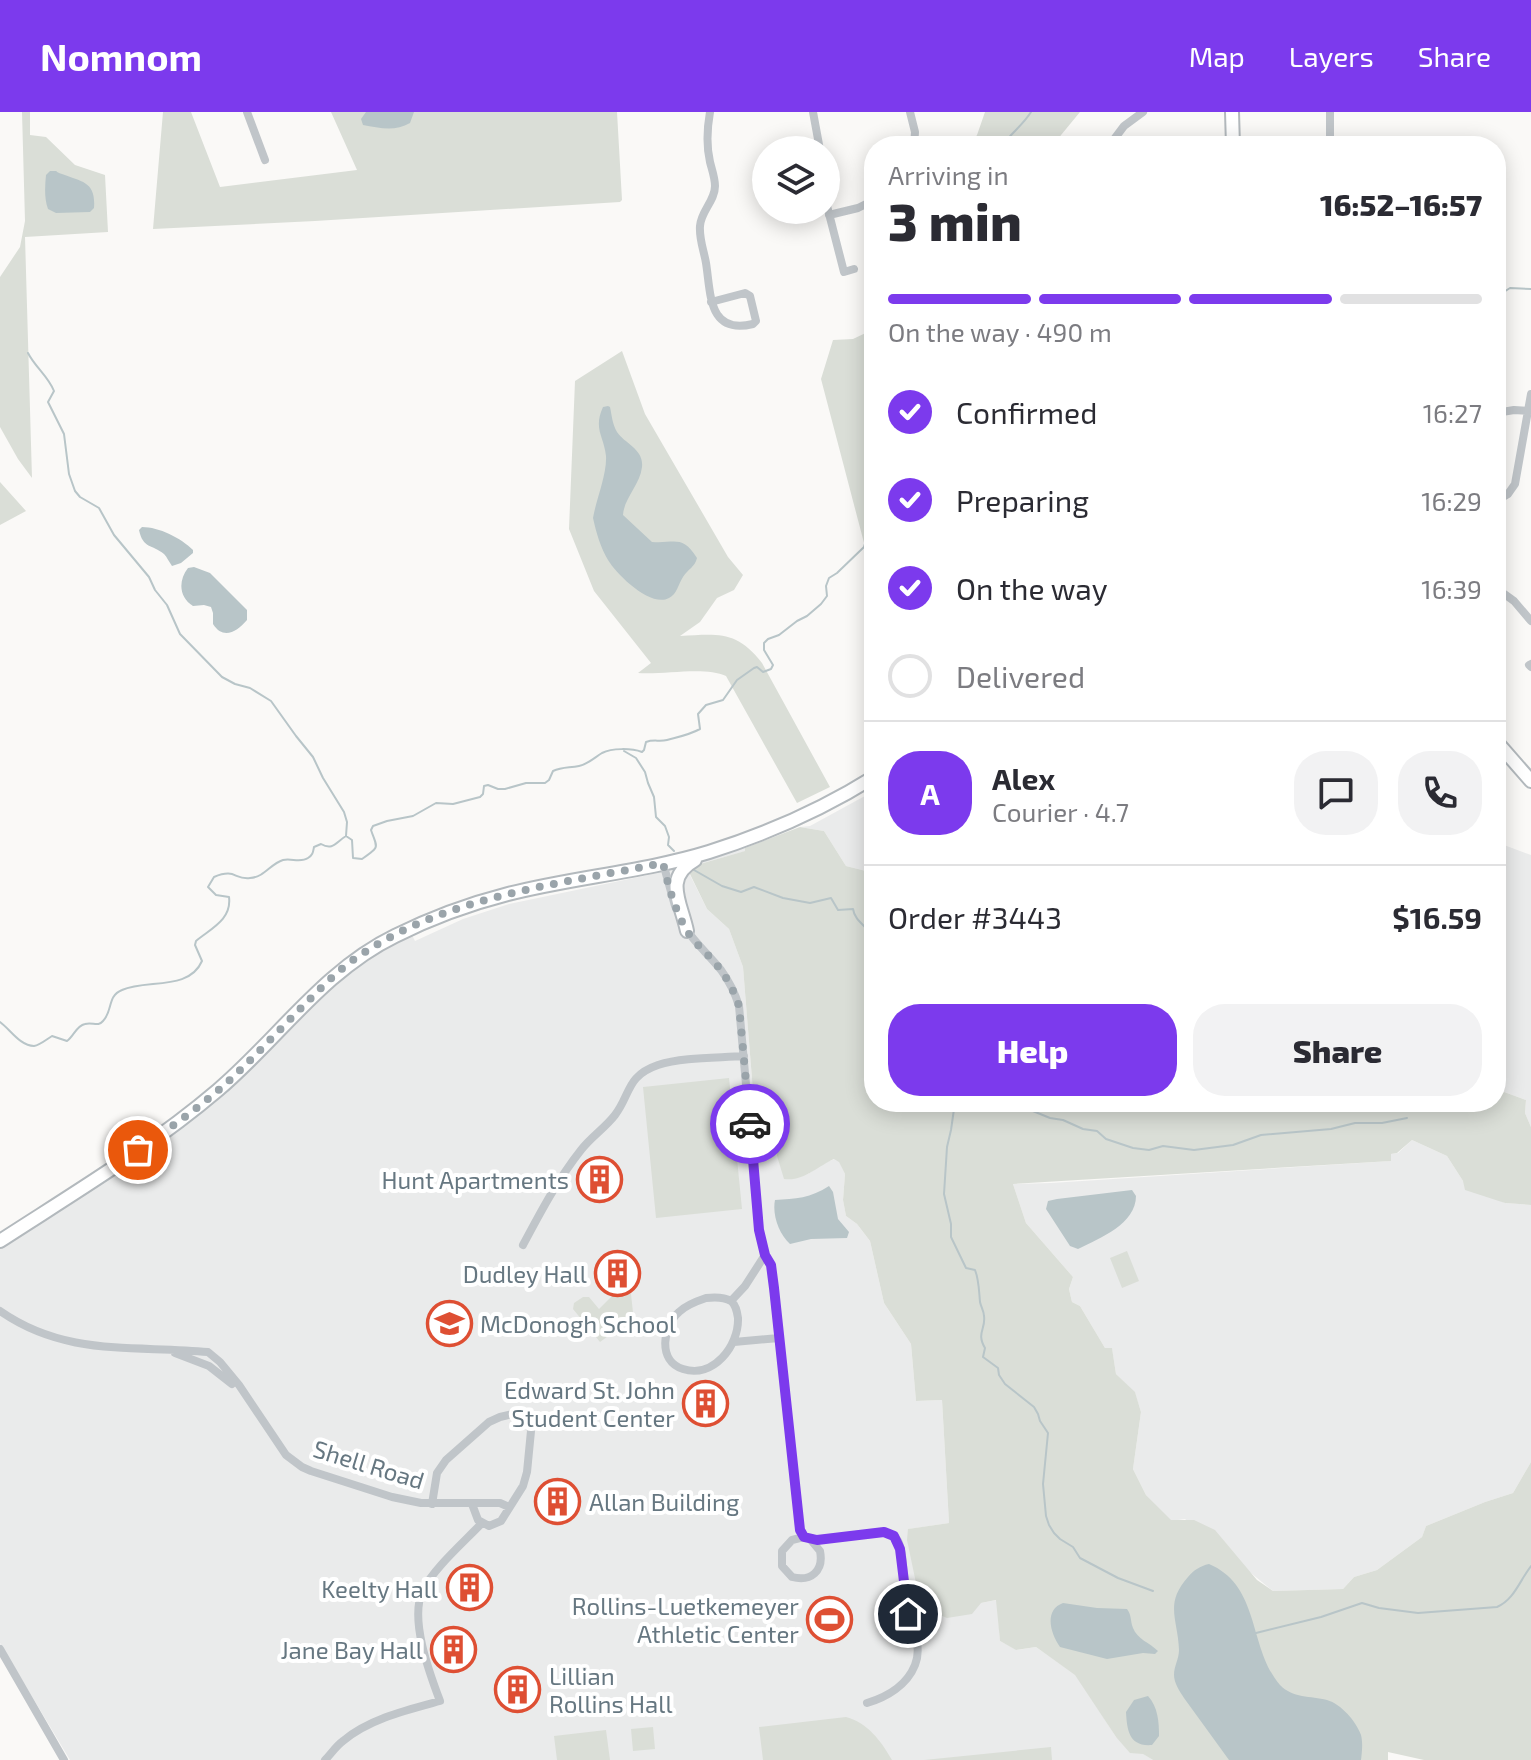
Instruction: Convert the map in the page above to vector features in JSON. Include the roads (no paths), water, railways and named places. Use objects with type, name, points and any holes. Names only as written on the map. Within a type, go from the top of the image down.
[{"type":"main road","points":[[1232,112],[1233,136]]},
{"type":"main road","points":[[1506,752],[1531,781]]},
{"type":"main road","points":[[0,1241],[104,1173],[204,1101],[233,1077],[331,978],[375,946],[420,924],[487,900],[709,852],[819,808],[864,783]]},
{"type":"main road","points":[[687,931],[677,894],[677,878],[685,866],[709,852]]},
{"type":"street","points":[[247,112],[265,160]]},
{"type":"street","points":[[710,112],[708,148],[715,185],[700,227],[711,302],[717,316],[727,324],[742,327],[756,321],[750,296],[745,293],[711,302]]},
{"type":"street","points":[[813,112],[817,136]]},
{"type":"street","points":[[910,112],[915,136]]},
{"type":"street","points":[[1116,136],[1143,112]]},
{"type":"street","points":[[1330,112],[1330,136]]},
{"type":"street","points":[[840,212],[864,205]]},
{"type":"street","points":[[831,224],[844,272],[854,269]]},
{"type":"street","points":[[1506,495],[1515,484],[1531,394]]},
{"type":"street","points":[[1506,411],[1528,411]]},
{"type":"street","points":[[1506,595],[1531,621]]},
{"type":"street","points":[[663,863],[675,906],[687,931],[722,971],[739,1006],[759,1230],[765,1255],[771,1265],[799,1526],[807,1538],[820,1551],[820,1566],[811,1576],[797,1578],[784,1570],[781,1556],[784,1547],[807,1538],[817,1540],[884,1532],[894,1536],[899,1545],[905,1601],[918,1648],[916,1663],[900,1686],[867,1703]]},
{"type":"street","points":[[523,1245],[564,1174],[582,1149],[619,1109],[632,1082],[657,1065],[744,1056]]},
{"type":"street","points":[[731,1301],[765,1255]]},
{"type":"street","points":[[706,1298],[731,1301],[738,1317],[737,1334],[727,1354],[699,1370],[677,1367],[665,1350],[665,1338],[679,1312],[706,1298]]},
{"type":"street","name":"Shell Road","points":[[0,1311],[28,1327],[74,1343],[166,1350],[209,1366],[247,1399],[286,1455],[302,1467],[392,1497],[432,1504],[500,1503],[509,1507]]},
{"type":"street","points":[[734,1342],[779,1338]]},
{"type":"street","points":[[432,1504],[437,1473],[446,1460],[489,1422],[521,1412],[529,1422],[531,1431],[527,1472],[517,1499],[501,1521],[489,1526],[478,1520],[472,1504]]},
{"type":"street","points":[[325,1760],[344,1740],[358,1731],[402,1712],[440,1701],[420,1636],[417,1618],[419,1603],[422,1591],[431,1578],[482,1523]]},
{"type":"street","points":[[0,1649],[64,1760]]},
{"type":"waterway","points":[[1010,136],[1031,112]]},
{"type":"waterway","points":[[1506,291],[1531,289]]},
{"type":"waterway","points":[[28,353],[54,391],[48,402],[64,434],[69,474],[75,491],[99,508],[114,535],[149,577],[167,605],[180,634],[222,677],[250,688],[271,701],[313,757],[344,812],[346,836]]},
{"type":"waterway","points":[[0,1022],[29,1045],[34,1046],[52,1036],[67,1041],[82,1025],[101,1023],[114,996],[122,990],[188,977],[202,961],[196,941],[224,918],[229,905],[229,897],[216,895],[208,887],[214,877],[227,874],[255,877],[283,860],[305,859],[312,855],[314,847],[321,844],[332,846],[346,836],[352,840],[353,858],[362,859],[376,846],[371,830],[373,826],[413,816],[436,803],[453,804],[480,797],[484,786],[505,789],[526,783],[545,783],[553,771],[582,765],[606,751],[622,749],[642,752],[646,742],[667,740],[700,729],[698,714],[706,705],[723,700],[737,680],[754,668],[763,672],[771,669],[773,665],[764,650],[764,643],[821,604],[827,596],[829,578],[864,547]]},
{"type":"waterway","points":[[624,751],[636,758],[645,772],[654,797],[656,817],[665,826],[668,845],[674,851]]},
{"type":"waterway","points":[[694,870],[722,886],[741,892],[754,887],[783,898],[810,903],[831,898],[838,910],[853,909],[864,926]]},
{"type":"waterway","points":[[954,1112],[947,1147],[944,1194],[951,1237],[966,1268],[975,1270],[984,1314],[981,1335],[985,1348],[983,1357],[998,1368],[1005,1384],[1034,1407],[1048,1433],[1043,1484],[1049,1525],[1060,1539],[1073,1547],[1080,1558],[1118,1578],[1153,1591]]},
{"type":"waterway","points":[[1035,1112],[1097,1131],[1106,1139],[1149,1150],[1163,1146],[1194,1150],[1233,1145],[1261,1135],[1407,1118]]},
{"type":"waterway","points":[[1256,1633],[1362,1603],[1418,1613],[1497,1607],[1512,1595],[1531,1566]]},
{"type":"place","name":"Hunt Apartments","points":[[600,1179]]},
{"type":"place","name":"Dudley Hall","points":[[618,1273]]},
{"type":"place","name":"McDonogh School","points":[[449,1323]]},
{"type":"place","name":"Edward St. John Student Center","points":[[706,1403]]},
{"type":"place","name":"Allan Building","points":[[558,1501]]},
{"type":"place","name":"Keelty Hall","points":[[469,1588]]},
{"type":"place","name":"Rollins-Luetkemeyer Athletic Center","points":[[830,1619]]},
{"type":"place","name":"Jane Bay Hall","points":[[454,1649]]},
{"type":"place","name":"Lillian Rollins Hall","points":[[518,1689]]}]
